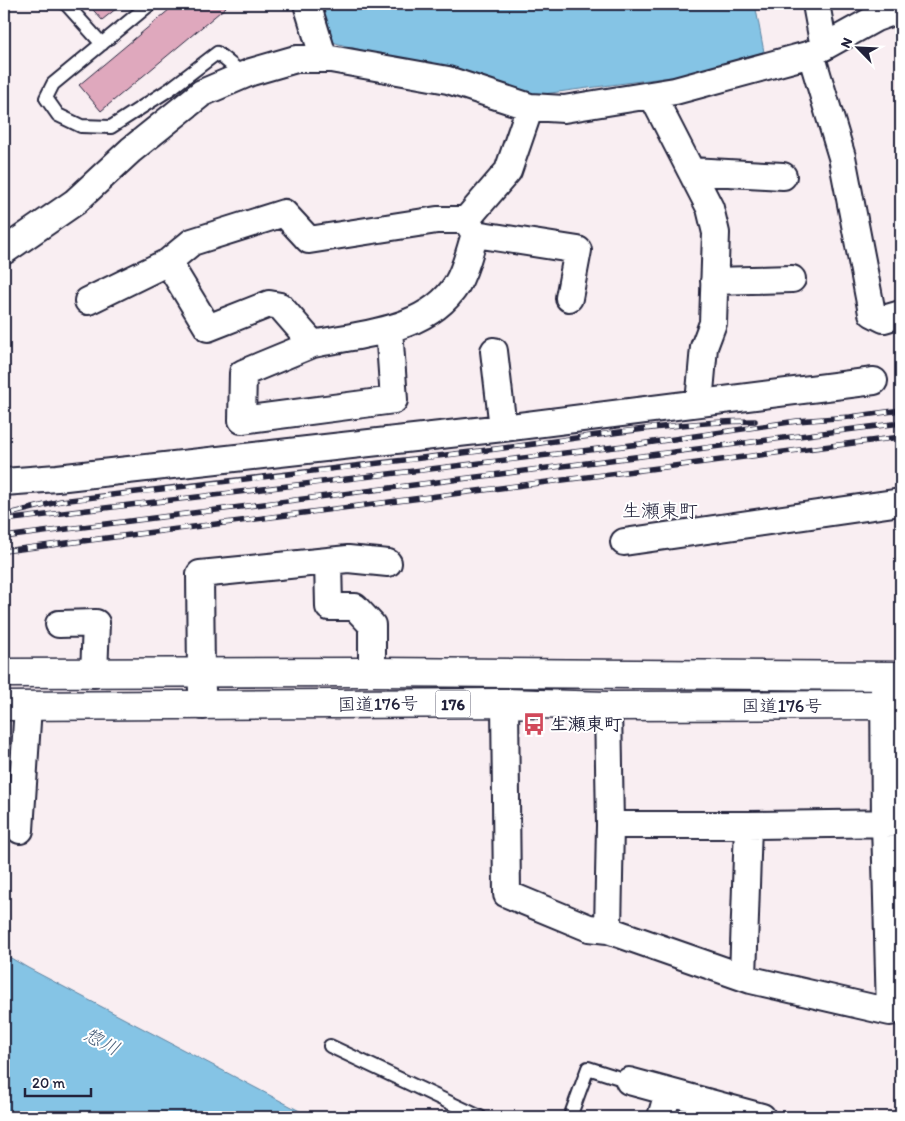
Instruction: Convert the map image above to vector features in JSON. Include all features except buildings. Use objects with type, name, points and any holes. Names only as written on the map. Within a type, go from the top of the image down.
[{"type":"highway","name":"国道176号","points":[[4,673],[201,674],[372,672],[892,677]]},
{"type":"highway","name":"国道176号","points":[[16,706],[505,703],[608,706],[892,706]]},
{"type":"street","points":[[307,4],[324,59]]},
{"type":"street","points":[[816,4],[817,50],[842,157],[872,313],[884,319],[901,314]]},
{"type":"street","points":[[4,251],[27,230],[75,202],[131,150],[202,93],[244,75],[296,59],[324,59],[448,80],[530,107],[564,109],[675,91],[817,50],[876,18],[901,9]]},
{"type":"street","points":[[652,95],[710,208],[716,233],[713,323],[704,346],[698,403]]},
{"type":"street","points":[[389,329],[394,400],[242,420],[243,372],[313,344],[389,329],[423,316],[446,298],[458,282],[471,226],[508,171],[530,107]]},
{"type":"street","points":[[691,172],[783,176]]},
{"type":"street","points":[[88,301],[168,262],[192,242],[284,213],[306,251],[437,220],[578,250],[569,298]]},
{"type":"street","points":[[168,262],[208,328],[269,304],[280,306],[313,344]]},
{"type":"street","points":[[714,281],[792,279]]},
{"type":"street","points":[[494,351],[503,428]]},
{"type":"street","points":[[4,482],[57,478],[503,428],[874,381]]},
{"type":"street","points":[[624,542],[901,502]]},
{"type":"street","points":[[203,706],[200,574],[348,559],[388,563]]},
{"type":"street","points":[[328,561],[329,607],[355,607],[372,625],[372,672]]},
{"type":"street","points":[[59,624],[96,622],[94,674]]},
{"type":"street","points":[[505,703],[507,894],[589,928],[608,930],[743,977],[890,1012],[896,977],[892,677]]},
{"type":"street","points":[[16,706],[20,830]]},
{"type":"street","points":[[608,706],[610,825],[608,930]]},
{"type":"street","points":[[610,825],[893,823]]},
{"type":"street","points":[[743,977],[748,825]]},
{"type":"street","points":[[629,1081],[664,1105],[762,1117]]},
{"type":"lane","points":[[66,4],[102,44]]},
{"type":"lane","points":[[150,4],[54,84],[46,98],[58,115],[81,126],[111,127],[170,89],[217,53],[244,75]]},
{"type":"lane","points":[[330,1046],[480,1117]]},
{"type":"lane","points":[[570,1117],[588,1068],[629,1081]]},
{"type":"water","points":[[319,4],[755,4],[764,52],[678,76],[528,96],[332,42]]},
{"type":"water","name":"惣川","points":[[4,954],[28,968],[311,1117],[4,1117]]},
{"type":"railway","points":[[4,520],[640,444],[797,421],[850,417],[901,410]]},
{"type":"railway","points":[[13,513],[61,501],[496,449],[657,427],[755,421]]},
{"type":"railway","points":[[4,537],[901,423]]},
{"type":"railway","points":[[4,551],[901,437]]},
{"type":"place","name":"生瀬東町","points":[[534,724]]},
{"type":"district","name":"生瀬東町","points":[[660,510]]}]
